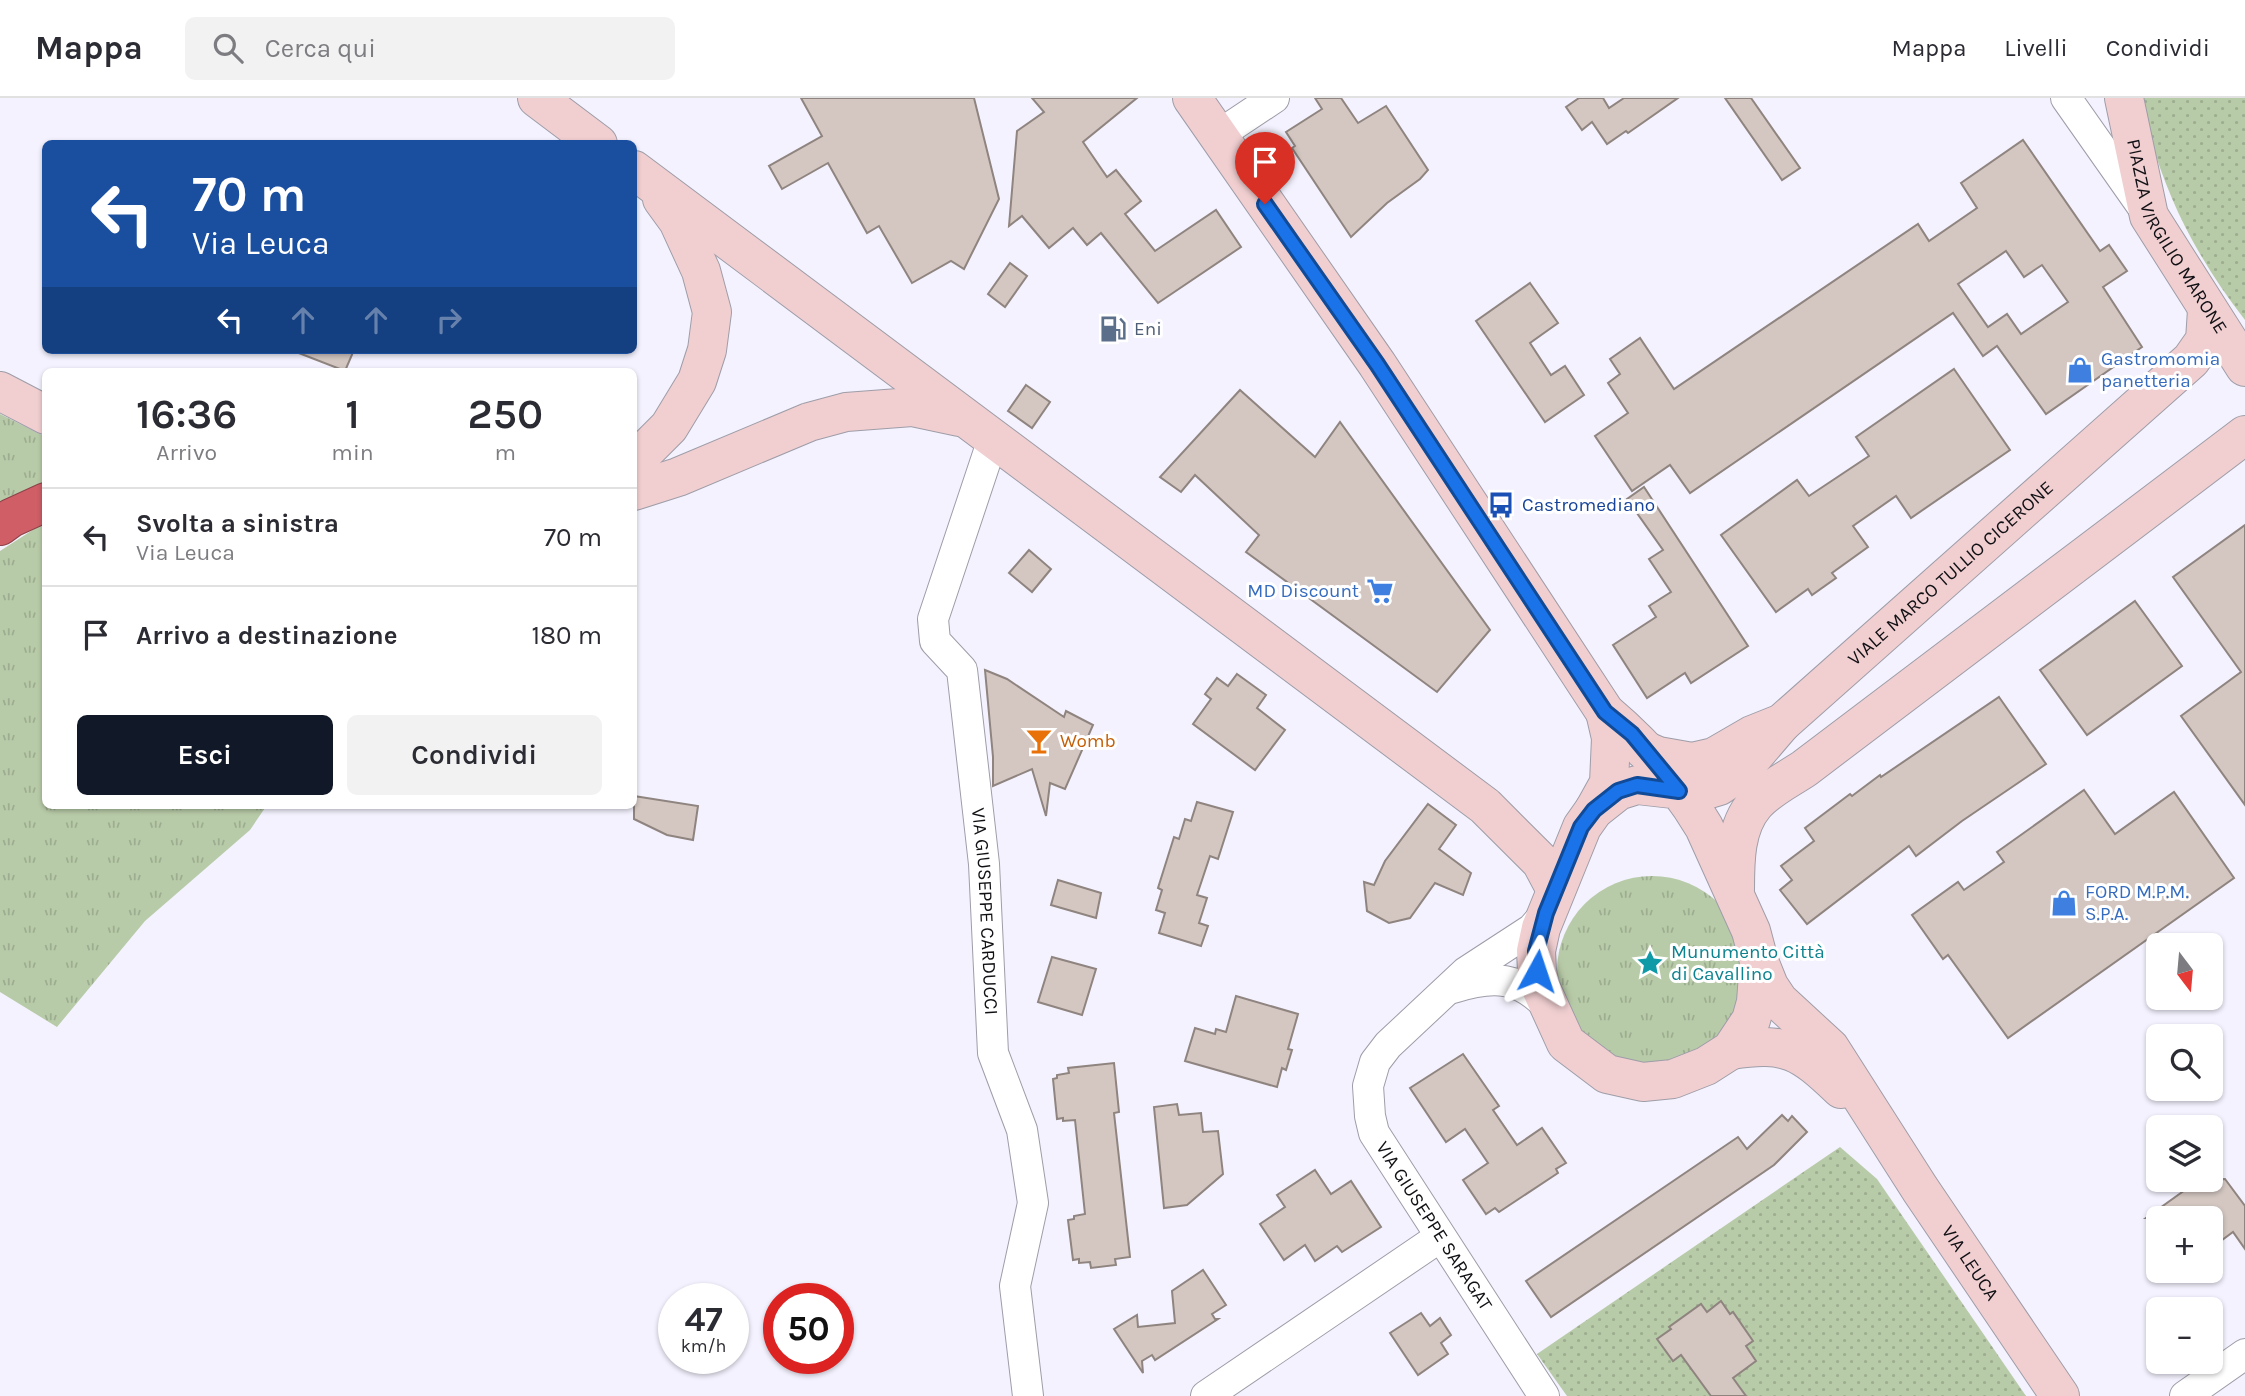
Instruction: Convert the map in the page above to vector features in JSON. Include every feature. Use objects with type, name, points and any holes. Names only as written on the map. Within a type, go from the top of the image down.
[{"type":"highway","points":[[0,526],[42,504]]},
{"type":"main road","points":[[537,98],[593,140]]},
{"type":"main road","points":[[1192,98],[1377,364],[1605,712],[1632,734],[1679,791],[1704,827],[1751,931],[1759,961],[1756,1002],[1751,1020],[1731,1050],[1706,1066],[1673,1079],[1643,1082],[1607,1074],[1566,1043],[1540,986],[1537,971],[1536,951],[1551,902],[1588,819],[1609,783],[1611,738],[1605,712]]},
{"type":"main road","name":"PIAZZA VIRGILIO MARONE","points":[[2124,98],[2149,216],[2245,367]]},
{"type":"main road","points":[[640,174],[1485,806],[1541,862],[1551,902]]},
{"type":"main road","points":[[637,459],[669,427],[697,382],[707,350],[712,312],[701,271],[678,221],[640,174]]},
{"type":"main road","name":"VIALE MARCO TULLIO CICERONE","points":[[1644,750],[1658,757],[1692,762],[1703,760],[1782,723],[2191,360],[2205,340],[2207,310]]},
{"type":"main road","points":[[0,391],[42,413]]},
{"type":"main road","points":[[637,490],[678,477],[809,422],[845,412],[912,407],[979,429]]},
{"type":"main road","points":[[1735,899],[1735,860],[1741,829],[1755,804],[2245,435]]},
{"type":"main road","points":[[1485,806],[1537,827],[1588,819],[1618,791],[1637,785],[1699,792],[1719,786],[1740,772],[1782,723]]},
{"type":"main road","name":"VIA LEUCA","points":[[1759,961],[1769,986],[1779,1001],[1830,1048],[2060,1396]]},
{"type":"main road","name":"VIA LEUCA","points":[[1731,1050],[1757,1046],[1794,1051],[1824,1073],[1881,1128]]},
{"type":"street","points":[[1217,136],[1274,98]]},
{"type":"street","points":[[2066,98],[2149,216]]},
{"type":"street","name":"VIA GIUSEPPE CARDUCCI","points":[[979,429],[933,619],[935,641],[962,670],[984,864],[993,1053],[1022,1130],[1032,1203],[1015,1286],[1028,1396]]},
{"type":"street","name":"VIA GIUSEPPE SARAGAT","points":[[1544,1396],[1374,1133],[1368,1086],[1375,1062],[1388,1045],[1466,972],[1532,929],[1551,902]]},
{"type":"street","points":[[1449,989],[1487,980],[1518,984],[1535,993],[1551,1011]]},
{"type":"street","points":[[1206,1396],[1440,1237]]},
{"type":"street","points":[[2185,1396],[2245,1354]]},
{"type":"green space","points":[[2143,98],[2245,98],[2245,320],[2201,255],[2177,209],[2157,160]]},
{"type":"green space","points":[[0,414],[42,435],[42,492],[0,514]]},
{"type":"green space","points":[[42,524],[42,809],[264,809],[250,830],[145,921],[57,1027],[0,992],[0,551]]},
{"type":"green space","points":[[1652,876],[1688,883],[1719,904],[1740,935],[1747,971],[1740,1007],[1719,1038],[1688,1059],[1652,1066],[1616,1059],[1585,1038],[1564,1007],[1557,971],[1564,935],[1585,904],[1616,883]]},
{"type":"green space","points":[[1840,1147],[1877,1179],[2026,1396],[1567,1396],[1537,1354]]},
{"type":"building","points":[[801,98],[974,98],[999,199],[964,269],[951,261],[912,283],[879,226],[867,233],[828,163],[782,189],[769,166],[822,136]]},
{"type":"building","points":[[1032,98],[1137,98],[1083,142],[1107,177],[1116,170],[1141,201],[1125,214],[1155,251],[1216,210],[1241,247],[1158,303],[1101,233],[1087,245],[1073,228],[1049,248],[1022,216],[1009,226],[1017,131],[1044,112]]},
{"type":"building","points":[[1315,98],[1341,98],[1358,123],[1386,106],[1428,170],[1351,237],[1292,148],[1295,146],[1286,132],[1322,109]]},
{"type":"building","points":[[1579,98],[1603,98],[1609,108],[1624,98],[1678,98],[1628,133],[1626,131],[1607,144],[1592,122],[1582,130],[1566,107]]},
{"type":"building","points":[[1725,98],[1751,98],[1800,168],[1782,180]]},
{"type":"building","points":[[2023,140],[2100,251],[2109,245],[2127,271],[2103,287],[2142,347],[2046,414],[1997,346],[1983,356],[1953,313],[1690,493],[1670,465],[1632,491],[1595,436],[1628,413],[1608,383],[1620,374],[1610,359],[1640,338],[1674,389],[1918,224],[1929,241],[1977,208],[1961,183]],"holes":[[[2006,251],[2024,277],[2042,265],[2068,302],[2021,334],[2007,314],[1988,327],[1958,284]]]},
{"type":"building","points":[[1010,263],[1027,276],[1005,307],[988,294]]},
{"type":"building","points":[[1530,283],[1558,323],[1530,343],[1551,375],[1565,366],[1584,395],[1545,422],[1476,321]]},
{"type":"building","points":[[301,354],[352,354],[346,368],[337,368]]},
{"type":"building","points":[[1954,369],[2010,450],[1911,518],[1896,496],[1853,526],[1868,547],[1832,573],[1836,578],[1812,595],[1808,589],[1776,612],[1721,535],[1797,480],[1809,496],[1869,456],[1856,437]]},
{"type":"building","points":[[1026,385],[1050,402],[1032,428],[1008,411]]},
{"type":"building","name":"MD Discount","points":[[1240,390],[1315,457],[1340,422],[1490,630],[1437,692],[1246,552],[1259,535],[1195,475],[1181,492],[1160,477]]},
{"type":"building","points":[[1644,487],[1748,646],[1691,683],[1685,673],[1647,698],[1613,645],[1656,617],[1649,606],[1671,592],[1649,559],[1663,550],[1627,499]]},
{"type":"building","points":[[2245,525],[2245,805],[2181,716],[2241,672],[2173,577]]},
{"type":"building","points":[[1029,550],[1051,569],[1032,592],[1009,573]]},
{"type":"building","points":[[2135,601],[2182,666],[2087,735],[2040,670]]},
{"type":"building","name":"Womb","points":[[985,670],[1007,679],[1064,717],[1066,711],[1093,725],[1065,789],[1050,783],[1046,816],[1032,769],[993,786]]},
{"type":"building","points":[[1237,674],[1266,695],[1257,708],[1285,730],[1255,770],[1193,724],[1211,699],[1205,694],[1217,678],[1228,686]]},
{"type":"building","points":[[1999,697],[2046,764],[1916,856],[1909,846],[1807,924],[1780,890],[1792,880],[1781,866],[1814,841],[1805,828],[1850,794],[1852,796]]},
{"type":"building","name":"FORD M.P.M. S.P.A.","points":[[2084,790],[2115,834],[2174,792],[2234,878],[2156,933],[2146,933],[2146,940],[2008,1038],[1948,955],[1943,959],[1912,915],[1958,882],[1964,890],[2004,862],[1997,852]]},
{"type":"building","points":[[637,796],[698,806],[693,840],[667,835],[634,819]]},
{"type":"building","points":[[1197,802],[1233,812],[1218,859],[1210,856],[1197,895],[1207,898],[1199,923],[1208,926],[1201,946],[1159,933],[1165,913],[1156,910],[1162,890],[1158,888],[1174,837],[1179,839],[1185,819],[1191,821]]},
{"type":"building","points":[[1428,804],[1456,825],[1439,849],[1471,873],[1463,895],[1435,883],[1410,918],[1389,923],[1367,911],[1364,882],[1374,885],[1385,861]]},
{"type":"building","points":[[1058,880],[1101,893],[1096,918],[1051,905]]},
{"type":"building","points":[[1052,957],[1096,969],[1082,1015],[1038,1002]]},
{"type":"building","points":[[1236,996],[1298,1014],[1288,1049],[1292,1050],[1286,1070],[1282,1068],[1277,1087],[1185,1061],[1195,1028],[1215,1034],[1216,1029],[1226,1032]]},
{"type":"building","points":[[1463,1054],[1499,1106],[1493,1110],[1517,1145],[1542,1128],[1566,1163],[1556,1169],[1558,1173],[1499,1212],[1495,1208],[1486,1214],[1463,1180],[1488,1163],[1465,1129],[1446,1142],[1410,1088]]},
{"type":"building","points":[[1114,1063],[1119,1112],[1114,1113],[1130,1257],[1115,1259],[1116,1265],[1091,1268],[1090,1262],[1079,1263],[1079,1259],[1073,1260],[1068,1220],[1085,1214],[1075,1120],[1057,1119],[1053,1079],[1057,1078],[1057,1075],[1069,1073],[1068,1068]]},
{"type":"building","points":[[1177,1104],[1179,1115],[1201,1113],[1203,1132],[1218,1131],[1223,1174],[1187,1205],[1164,1208],[1154,1107]]},
{"type":"building","points":[[1782,1115],[1788,1121],[1792,1116],[1807,1132],[1774,1165],[1551,1317],[1526,1281],[1738,1137],[1747,1149]]},
{"type":"building","points":[[1315,1170],[1331,1194],[1351,1181],[1381,1227],[1342,1252],[1337,1246],[1315,1261],[1305,1245],[1284,1260],[1260,1224],[1285,1207],[1277,1195]]},
{"type":"building","points":[[2223,1179],[2245,1206],[2245,1249],[2233,1232],[2223,1239],[2223,1206],[2163,1206],[2182,1192],[2223,1192]]},
{"type":"building","points":[[1203,1270],[1226,1305],[1212,1314],[1218,1319],[1155,1360],[1152,1355],[1142,1361],[1143,1373],[1114,1329],[1137,1315],[1138,1327],[1175,1323],[1172,1291]]},
{"type":"building","points":[[1721,1301],[1730,1314],[1733,1312],[1753,1341],[1746,1346],[1756,1361],[1733,1378],[1746,1396],[1711,1396],[1681,1355],[1673,1361],[1657,1339],[1701,1304],[1707,1312]]},
{"type":"building","points":[[1421,1313],[1430,1326],[1440,1318],[1451,1335],[1441,1343],[1448,1354],[1418,1375],[1390,1333]]},
{"type":"place","name":"Eni","points":[[1113,329]]},
{"type":"place","name":"Gastromomia panetteria","points":[[2080,370]]},
{"type":"place","name":"Castromediano","points":[[1501,505]]},
{"type":"place","name":"MD Discount","points":[[1380,591]]},
{"type":"place","name":"Womb","points":[[1039,741]]},
{"type":"place","name":"FORD M.P.M. S.P.A.","points":[[2064,903]]},
{"type":"place","name":"Munumento Città di Cavallino","points":[[1650,963]]},
{"type":"route","points":[[1265,204],[1377,364],[1605,712],[1632,734],[1679,791],[1637,785],[1618,791],[1594,810],[1581,827],[1546,913],[1536,951],[1537,971]]}]
